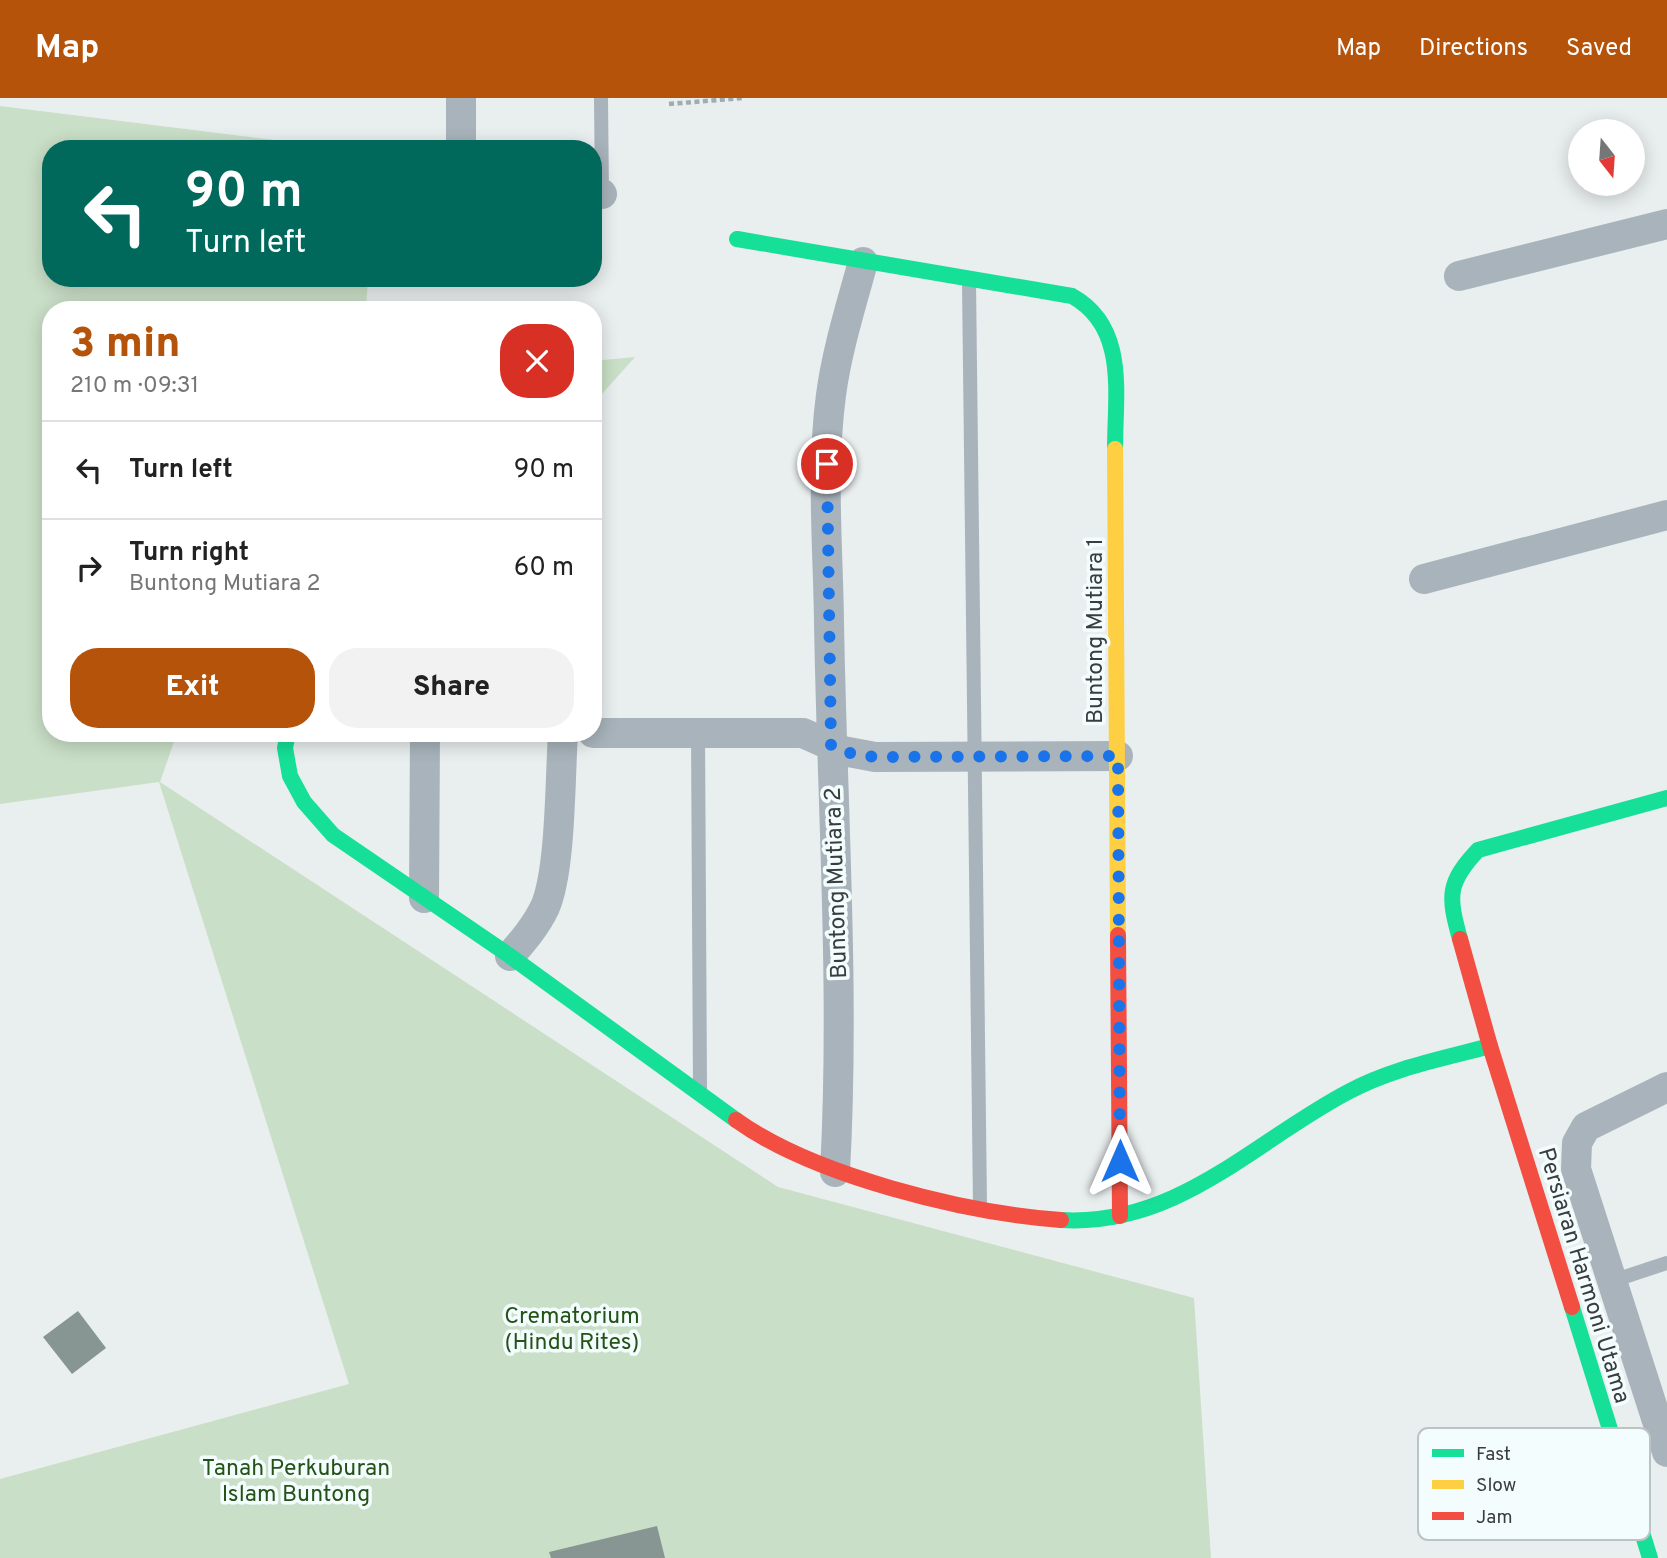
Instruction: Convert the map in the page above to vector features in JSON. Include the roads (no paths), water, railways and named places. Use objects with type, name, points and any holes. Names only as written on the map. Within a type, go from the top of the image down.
[{"type":"street","points":[[461,98],[461,140]]},
{"type":"street","points":[[1459,276],[1667,224]]},
{"type":"street","name":"Buntong Mutiara 1","points":[[737,239],[1072,296],[1092,305],[1103,318],[1111,339],[1115,367],[1120,1216]]},
{"type":"street","name":"Buntong Mutiara 2","points":[[835,1172],[839,1081],[839,962],[831,746],[827,442],[838,355],[863,262]]},
{"type":"street","points":[[1424,579],[1667,514]]},
{"type":"street","points":[[602,733],[803,733],[856,755],[875,757],[1118,756]]},
{"type":"street","points":[[285,742],[295,790],[309,812],[333,835],[510,956],[701,1097],[760,1137],[800,1159],[835,1172],[980,1208],[1050,1219],[1083,1221],[1120,1216],[1166,1204],[1217,1180],[1350,1090],[1387,1074],[1490,1046]]},
{"type":"street","points":[[424,898],[425,742]]},
{"type":"street","points":[[510,956],[531,932],[545,906],[553,876],[562,742]]},
{"type":"street","name":"Persiaran Harmoni Utama","points":[[1609,1428],[1490,1046],[1451,906],[1457,873],[1478,850],[1667,798]]},
{"type":"street","points":[[1667,1087],[1586,1127],[1577,1143],[1576,1169],[1667,1452]]},
{"type":"street","name":"Persiaran Harmoni Utama","points":[[1644,1540],[1650,1558]]},
{"type":"lane","points":[[600,140],[601,98]]},
{"type":"lane","points":[[969,278],[980,1208]]},
{"type":"lane","points":[[698,732],[701,1097]]},
{"type":"lane","points":[[1612,1281],[1667,1263]]},
{"type":"park label","name":"Crematorium (Hindu Rites)","points":[[572,1328]]},
{"type":"park label","name":"Tanah Perkuburan Islam Buntong","points":[[296,1480]]}]
